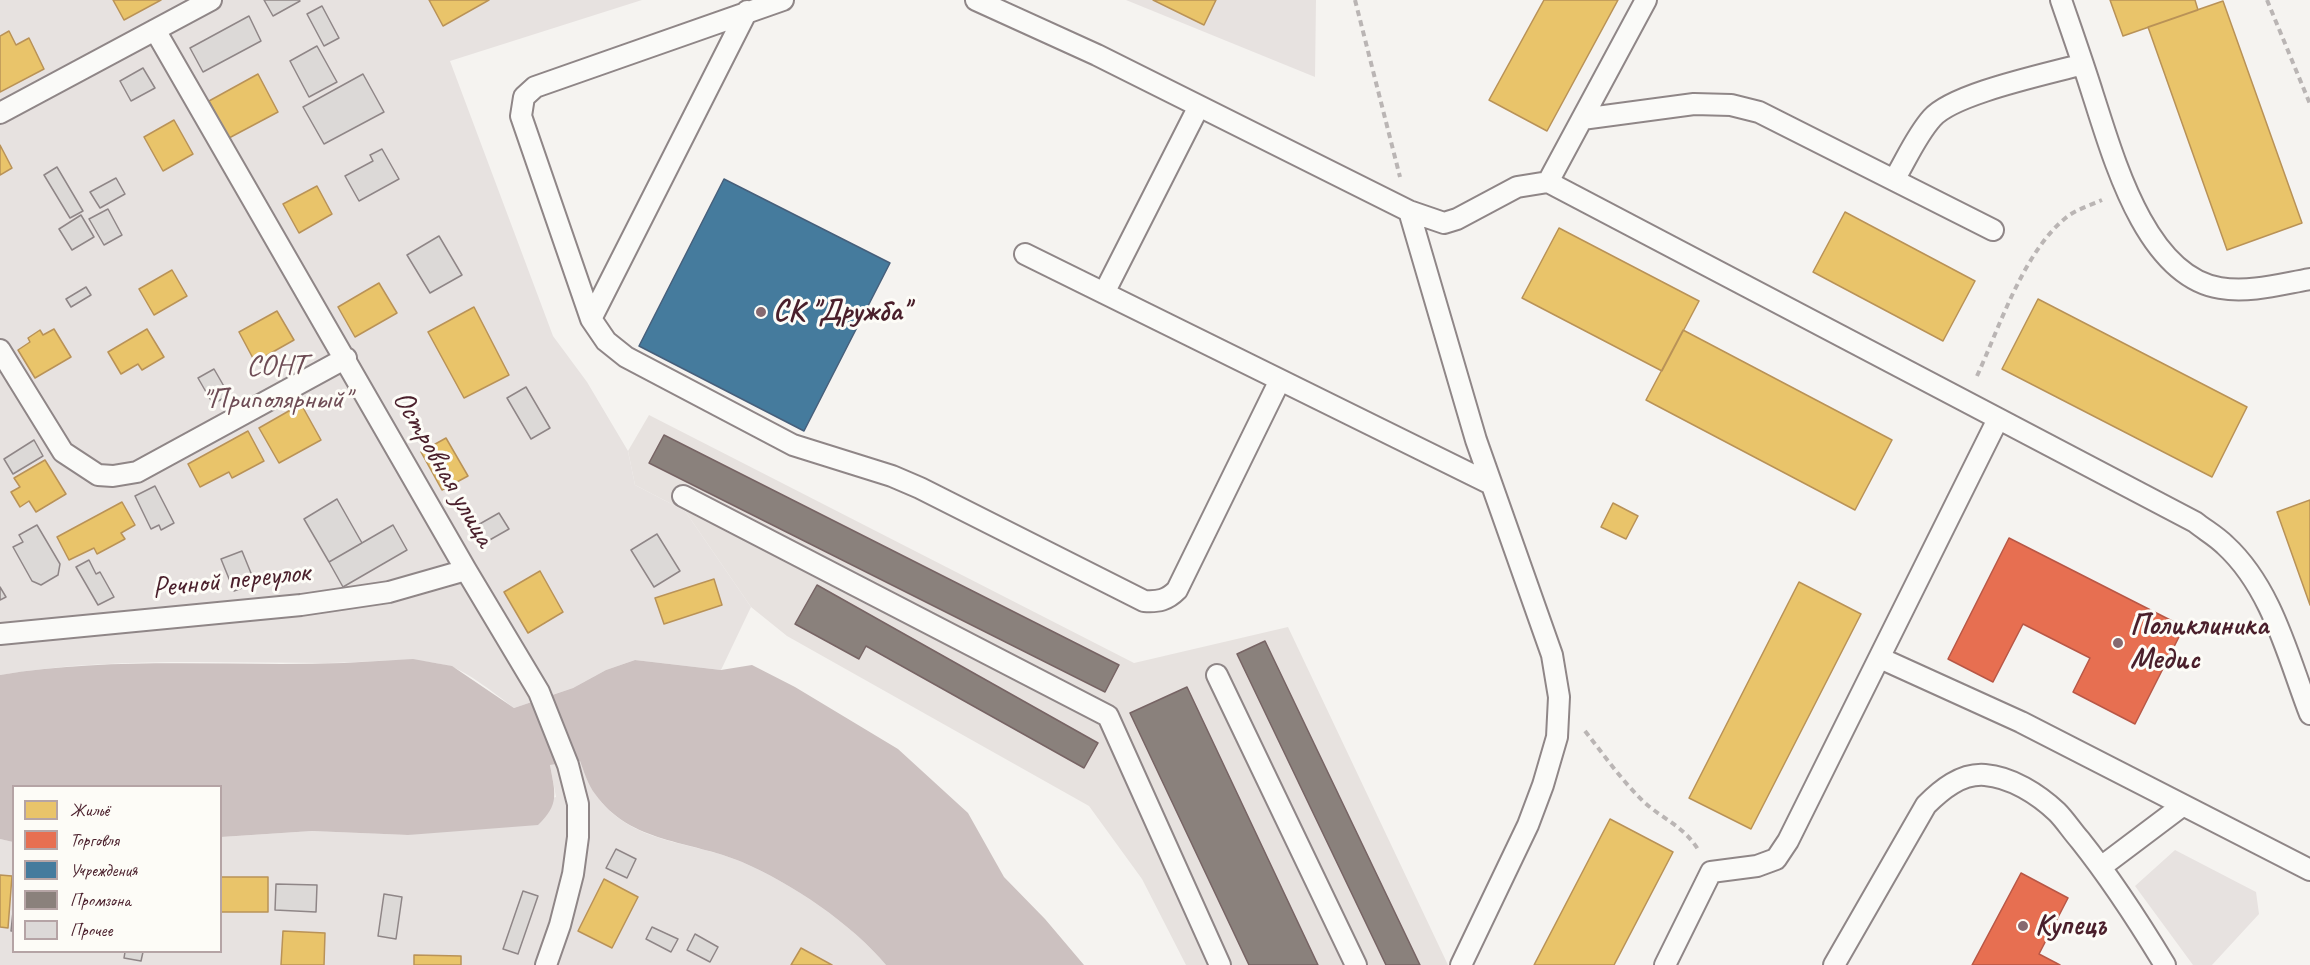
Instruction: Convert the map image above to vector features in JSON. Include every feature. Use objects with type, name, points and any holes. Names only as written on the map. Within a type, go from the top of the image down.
[{"type":"lane","points":[[0,113],[210,0]]},
{"type":"lane","points":[[783,0],[535,87],[524,97],[520,116],[591,319],[606,341],[626,357],[793,445],[892,476],[921,488],[1144,601],[1157,602],[1168,599],[1177,590],[1280,380]]},
{"type":"lane","points":[[976,0],[1098,55],[1429,220],[1444,223],[1457,219],[1517,187],[1548,182],[2195,522],[2226,545],[2251,576],[2271,610],[2310,714]]},
{"type":"lane","points":[[1548,182],[1646,0]]},
{"type":"lane","points":[[2061,0],[2118,172],[2136,213],[2164,254],[2192,278],[2219,288],[2254,289],[2310,279]]},
{"type":"lane","points":[[591,319],[747,11]]},
{"type":"lane","name":"Островная улица","points":[[155,30],[346,358],[466,570],[539,692],[568,765],[578,804],[578,837],[573,874],[546,965]]},
{"type":"lane","points":[[1894,180],[1933,116],[1955,102],[2083,64]]},
{"type":"lane","points":[[1582,119],[1694,104],[1731,105],[1759,112],[1993,230]]},
{"type":"lane","points":[[1104,293],[1200,106]]},
{"type":"lane","points":[[1409,212],[1476,440],[1552,655],[1559,697],[1557,737],[1543,785],[1528,825],[1461,965]]},
{"type":"lane","points":[[1025,254],[1491,484]]},
{"type":"lane","points":[[0,350],[63,452],[98,475],[114,477],[136,472],[346,358]]},
{"type":"lane","points":[[1665,965],[1711,872],[1757,866],[1776,859],[1788,841],[1998,419]]},
{"type":"lane","points":[[683,496],[1107,716],[1220,965]]},
{"type":"lane","name":"Речной переулок","points":[[0,634],[323,602],[389,592],[466,570]]},
{"type":"lane","points":[[1880,658],[2021,722],[2310,870]]},
{"type":"lane","points":[[1217,675],[1356,965]]},
{"type":"lane","points":[[1834,965],[1926,805],[1941,790],[1960,779],[1983,774],[2006,779],[2030,792],[2057,812],[2101,867],[2164,965]]},
{"type":"lane","points":[[2101,867],[2182,806]]},
{"type":"path","points":[[1355,0],[1409,212]]},
{"type":"path","points":[[2267,0],[2310,104]]},
{"type":"path","points":[[1966,402],[2025,271],[2046,237],[2070,215],[2126,190]]},
{"type":"path","points":[[1559,697],[1626,784],[1646,803],[1682,828],[1692,839],[1711,872]]},
{"type":"shaded area","points":[[649,415],[1134,663],[1288,627],[1448,965],[1186,965],[1142,879],[1089,806],[787,636],[751,607],[685,511],[635,485],[628,451]]},
{"type":"shaded area","points":[[413,659],[452,666],[514,708],[573,688],[606,670],[635,660],[721,670],[752,665],[795,687],[898,749],[968,813],[1004,877],[1045,919],[1084,965],[886,965],[838,920],[780,881],[742,862],[644,832],[626,823],[595,794],[588,783],[580,761],[550,765],[554,791],[553,804],[538,825],[408,835],[312,831],[222,837],[222,785],[12,785],[12,842],[0,839],[0,675],[43,669],[129,664],[344,663]]},
{"type":"green space","name":"СОНТ \"Приполярный\"","points":[[0,0],[642,0],[450,61],[553,336],[587,382],[628,451],[635,485],[685,511],[751,607],[721,670],[635,660],[606,670],[573,688],[514,708],[482,684],[456,669],[419,661],[122,663],[40,669],[0,675]]},
{"type":"green space","points":[[1126,0],[1316,0],[1315,77]]},
{"type":"green space","points":[[580,761],[588,783],[595,794],[610,811],[626,823],[662,839],[742,862],[780,881],[838,920],[886,965],[0,965],[0,839],[12,842],[12,953],[222,953],[222,837],[312,831],[408,835],[556,797],[550,765]]},
{"type":"green space","points":[[2175,850],[2256,892],[2259,914],[2212,965],[2193,965],[2135,886]]},
{"type":"building: Жильё","points":[[113,0],[161,0],[124,20]]},
{"type":"building: Жильё","points":[[429,0],[489,0],[443,26]]},
{"type":"building: Жильё","points":[[1153,0],[1216,0],[1204,25]]},
{"type":"building: Жильё","points":[[1544,0],[1618,0],[1547,131],[1489,100]]},
{"type":"building: Жильё","points":[[2110,0],[2195,0],[2198,10],[2123,36]]},
{"type":"building: Жильё","points":[[2223,1],[2302,223],[2227,250],[2148,27]]},
{"type":"building: Жильё","points":[[9,31],[16,45],[29,38],[44,69],[0,92],[0,36]]},
{"type":"building: Жильё","points":[[258,74],[278,112],[229,138],[209,101]]},
{"type":"building: Жильё","points":[[174,120],[193,154],[163,171],[144,137]]},
{"type":"building: Жильё","points":[[0,145],[12,168],[0,175]]},
{"type":"building: Жильё","points":[[317,186],[332,214],[299,233],[283,204]]},
{"type":"building: Жильё","points":[[1845,212],[1975,281],[1943,341],[1813,272]]},
{"type":"building: Жильё","points":[[1559,228],[1699,301],[1662,371],[1522,298]]},
{"type":"building: Жильё","points":[[172,270],[187,296],[154,315],[139,289]]},
{"type":"building: Жильё","points":[[379,283],[397,313],[355,337],[338,307]]},
{"type":"building: Жильё","points":[[2038,299],[2247,407],[2212,477],[2002,369]]},
{"type":"building: Жильё","points":[[474,307],[509,375],[464,398],[428,332]]},
{"type":"building: Жильё","points":[[277,311],[294,340],[255,362],[239,332]]},
{"type":"building: Жильё","points":[[54,329],[71,357],[35,378],[18,350],[30,342],[28,338],[40,330],[43,335]]},
{"type":"building: Жильё","points":[[147,329],[164,357],[142,370],[138,364],[121,374],[108,352]]},
{"type":"building: Жильё","points":[[1683,330],[1892,440],[1855,510],[1646,400]]},
{"type":"building: Жильё","points":[[301,404],[321,440],[279,463],[259,428]]},
{"type":"building: Жильё","points":[[248,431],[264,461],[232,478],[229,472],[200,487],[188,464]]},
{"type":"building: Жильё","points":[[446,438],[468,476],[442,490],[421,452]]},
{"type":"building: Жильё","points":[[45,460],[66,494],[36,512],[29,501],[20,507],[11,492],[20,487],[14,478]]},
{"type":"building: Жильё","points":[[2310,500],[2310,605],[2277,512]]},
{"type":"building: Жильё","points":[[122,502],[135,525],[121,533],[125,539],[97,554],[94,548],[69,560],[57,537]]},
{"type":"building: Жильё","points":[[1613,503],[1638,516],[1626,539],[1601,527]]},
{"type":"building: Жильё","points":[[540,571],[563,612],[528,633],[504,592]]},
{"type":"building: Жильё","points":[[714,579],[722,605],[664,624],[655,598]]},
{"type":"building: Жильё","points":[[1799,582],[1861,614],[1751,829],[1689,798]]},
{"type":"building: Жильё","points":[[1610,819],[1673,852],[1614,965],[1534,965]]},
{"type":"building: Жильё","points":[[0,875],[12,876],[8,928],[0,927]]},
{"type":"building: Жильё","points":[[222,877],[268,877],[268,912],[222,912]]},
{"type":"building: Жильё","points":[[604,879],[638,897],[612,948],[578,931]]},
{"type":"building: Жильё","points":[[283,931],[325,933],[324,965],[281,965]]},
{"type":"building: Жильё","points":[[801,948],[832,965],[791,965]]},
{"type":"building: Жильё","points":[[414,955],[461,956],[461,965],[414,965]]},
{"type":"building: Торговля","name":"Поликлиника Медис","points":[[2009,538],[2184,627],[2135,724],[2073,692],[2090,658],[2023,624],[1993,682],[1948,659]]},
{"type":"building: Торговля","name":"Купецъ","points":[[2021,873],[2068,898],[2039,954],[2060,965],[1972,965]]},
{"type":"building: Учреждения","name":"СК \"Дружба\"","points":[[724,179],[890,263],[804,431],[639,346]]},
{"type":"building: Промзона","points":[[664,435],[1119,665],[1105,692],[649,463]]},
{"type":"building: Промзона","points":[[817,585],[1098,743],[1084,768],[866,646],[859,659],[795,624]]},
{"type":"building: Промзона","points":[[1265,641],[1420,965],[1386,965],[1237,654]]},
{"type":"building: Промзона","points":[[1187,687],[1318,965],[1249,965],[1130,713]]},
{"type":"building: Прочее","points":[[264,0],[299,0],[300,1],[273,16]]},
{"type":"building: Прочее","points":[[322,6],[339,38],[324,46],[307,14]]},
{"type":"building: Прочее","points":[[249,16],[261,41],[203,72],[190,48]]},
{"type":"building: Прочее","points":[[317,46],[337,82],[309,97],[290,61]]},
{"type":"building: Прочее","points":[[143,68],[155,88],[131,101],[120,81]]},
{"type":"building: Прочее","points":[[363,74],[384,112],[324,144],[303,107]]},
{"type":"building: Прочее","points":[[382,149],[399,179],[359,201],[345,176],[373,161],[370,155]]},
{"type":"building: Прочее","points":[[57,167],[83,211],[70,218],[44,175]]},
{"type":"building: Прочее","points":[[116,178],[125,194],[100,208],[90,192]]},
{"type":"building: Прочее","points":[[108,209],[122,235],[104,245],[89,219]]},
{"type":"building: Прочее","points":[[81,215],[94,237],[72,250],[59,229]]},
{"type":"building: Прочее","points":[[439,236],[462,275],[430,293],[407,255]]},
{"type":"building: Прочее","points":[[86,287],[91,295],[71,307],[66,299]]},
{"type":"building: Прочее","points":[[214,369],[229,395],[213,404],[198,378]]},
{"type":"building: Прочее","points":[[526,387],[550,428],[531,439],[507,398]]},
{"type":"building: Прочее","points":[[34,440],[43,456],[13,474],[4,459]]},
{"type":"building: Прочее","points":[[155,486],[174,523],[161,530],[159,525],[151,529],[135,496]]},
{"type":"building: Прочее","points":[[337,499],[362,543],[329,562],[304,519]]},
{"type":"building: Прочее","points":[[499,513],[509,529],[479,546],[469,530]]},
{"type":"building: Прочее","points":[[37,525],[60,564],[58,575],[41,585],[32,581],[13,547],[23,542],[19,535]]},
{"type":"building: Прочее","points":[[393,525],[407,550],[343,587],[329,562]]},
{"type":"building: Прочее","points":[[657,534],[680,571],[654,587],[631,550]]},
{"type":"building: Прочее","points":[[242,551],[255,583],[234,591],[221,559]]},
{"type":"building: Прочее","points":[[89,560],[96,574],[100,572],[114,597],[98,605],[76,567]]},
{"type":"building: Прочее","points":[[0,587],[6,597],[0,600]]},
{"type":"building: Прочее","points":[[616,849],[636,859],[627,878],[606,868]]},
{"type":"building: Прочее","points":[[276,884],[317,885],[316,912],[275,910]]},
{"type":"building: Прочее","points":[[523,891],[538,896],[518,954],[503,949]]},
{"type":"building: Прочее","points":[[384,894],[402,897],[396,939],[378,936]]},
{"type":"building: Прочее","points":[[652,927],[678,939],[671,952],[646,939]]},
{"type":"building: Прочее","points":[[695,934],[718,947],[710,962],[687,950]]},
{"type":"building: Прочее","points":[[125,953],[143,953],[141,961],[124,958]]},
{"type":"place","name":"СК \"Дружба\"","points":[[761,312]]},
{"type":"place","name":"Поликлиника Медис","points":[[2118,643]]},
{"type":"place","name":"Купецъ","points":[[2023,926]]}]
